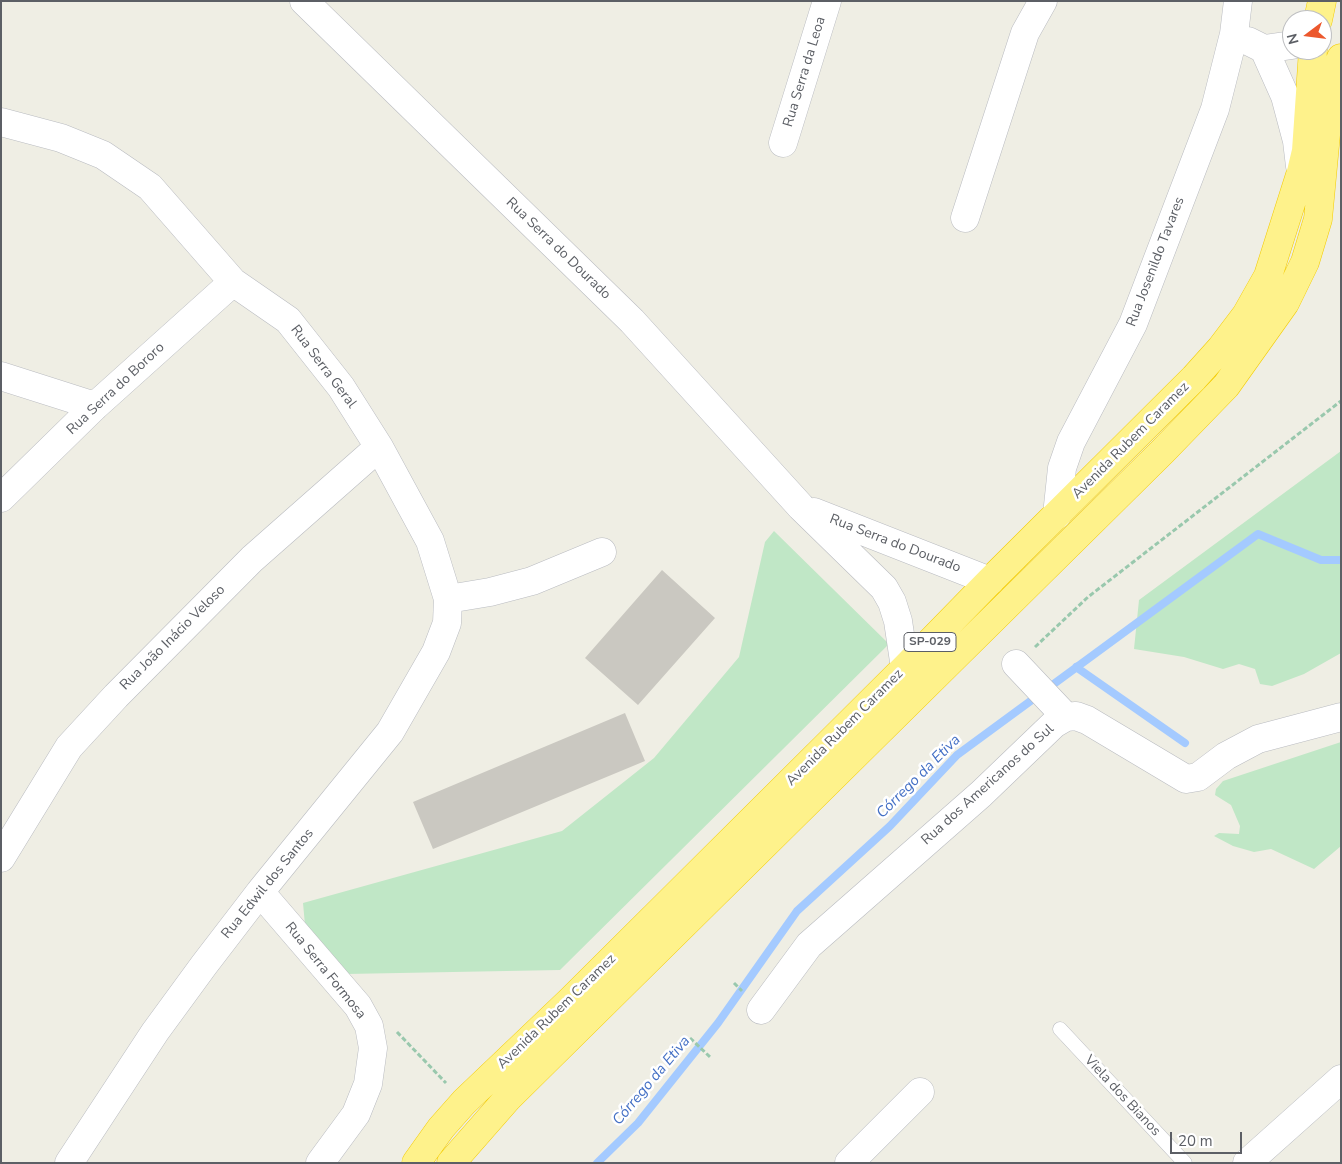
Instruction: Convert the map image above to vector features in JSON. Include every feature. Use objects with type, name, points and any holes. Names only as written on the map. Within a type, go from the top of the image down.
[{"type":"highway","name":"Avenida Rubem Caramez","points":[[452,1163],[508,1098],[1163,451],[1226,386],[1285,303],[1305,262],[1318,219],[1331,82],[1341,58]]},
{"type":"highway","name":"Avenida Rubem Caramez","points":[[416,1163],[441,1128],[464,1102],[570,1001],[1194,378],[1246,315],[1268,276],[1301,172],[1306,151],[1312,60]]},
{"type":"street","name":"Rua Serra do Dourado","points":[[304,1],[632,321],[801,507],[870,572],[884,588],[892,602],[898,621],[905,668]]},
{"type":"street","name":"Rua Serra da Leoa","points":[[783,143],[827,1]]},
{"type":"street","points":[[965,218],[1025,33],[1043,1]]},
{"type":"street","name":"Rua Josenildo Tavares","points":[[1057,515],[1060,482],[1071,442],[1140,307],[1215,109],[1234,34],[1238,1]]},
{"type":"street","points":[[1234,34],[1264,49],[1282,46]]},
{"type":"street","points":[[1264,49],[1285,96],[1297,141],[1301,172]]},
{"type":"street","name":"Rua Serra Geral","points":[[1,122],[61,138],[104,156],[150,187],[233,282],[288,320],[341,387],[379,447],[430,540],[448,599]]},
{"type":"street","name":"Rua Serra do Bororo","points":[[1,498],[95,406],[233,282]]},
{"type":"street","points":[[1,376],[95,406]]},
{"type":"street","name":"Rua João Inácio Veloso","points":[[1,858],[69,747],[109,703],[252,559],[379,447]]},
{"type":"street","name":"Rua Serra do Dourado","points":[[801,507],[990,581]]},
{"type":"street","points":[[870,572],[890,541]]},
{"type":"street","points":[[448,599],[490,592],[532,581],[602,552]]},
{"type":"street","name":"Rua Edwil dos Santos","points":[[69,1163],[155,1032],[260,892],[390,732],[436,652],[447,623],[448,599]]},
{"type":"street","points":[[1022,670],[1061,711]]},
{"type":"street","name":"Rua dos Americanos do Sul","points":[[761,1010],[809,945],[981,794],[1054,724],[1061,711],[1088,720],[1186,780],[1198,777],[1226,756],[1258,739],[1341,717]]},
{"type":"street","name":"Rua Serra Formosa","points":[[260,892],[358,1006],[370,1026],[373,1048],[368,1084],[356,1114],[320,1163]]},
{"type":"street","points":[[1247,1163],[1341,1079]]},
{"type":"street","points":[[849,1163],[920,1092]]},
{"type":"lane","name":"Viela dos Bianos","points":[[1060,1029],[1185,1163]]},
{"type":"path","points":[[1022,670],[1088,597],[1341,401]]},
{"type":"path","points":[[397,1031],[464,1102]]},
{"type":"path","points":[[690,1038],[710,1057]]},
{"type":"green space","points":[[1341,451],[1341,653],[1304,674],[1272,686],[1260,684],[1255,669],[1239,664],[1223,669],[1184,657],[1134,649],[1139,600]]},
{"type":"green space","points":[[774,531],[889,644],[560,970],[346,974],[306,936],[303,903],[562,831],[654,758],[739,657],[765,542]]},
{"type":"green space","points":[[1341,742],[1341,846],[1314,869],[1271,849],[1254,852],[1233,846],[1214,836],[1219,833],[1239,834],[1240,826],[1231,805],[1215,795],[1216,789],[1223,781]]},
{"type":"building","points":[[662,570],[715,618],[638,705],[585,658]]},
{"type":"building","points":[[625,713],[645,761],[433,849],[413,802]]},
{"type":"waterway","name":"Córrego da Etiva","points":[[597,1163],[638,1123],[718,1023],[797,911],[890,826],[957,755],[1258,534],[1321,560],[1341,560]]},
{"type":"waterway","points":[[1076,667],[1185,743]]}]
